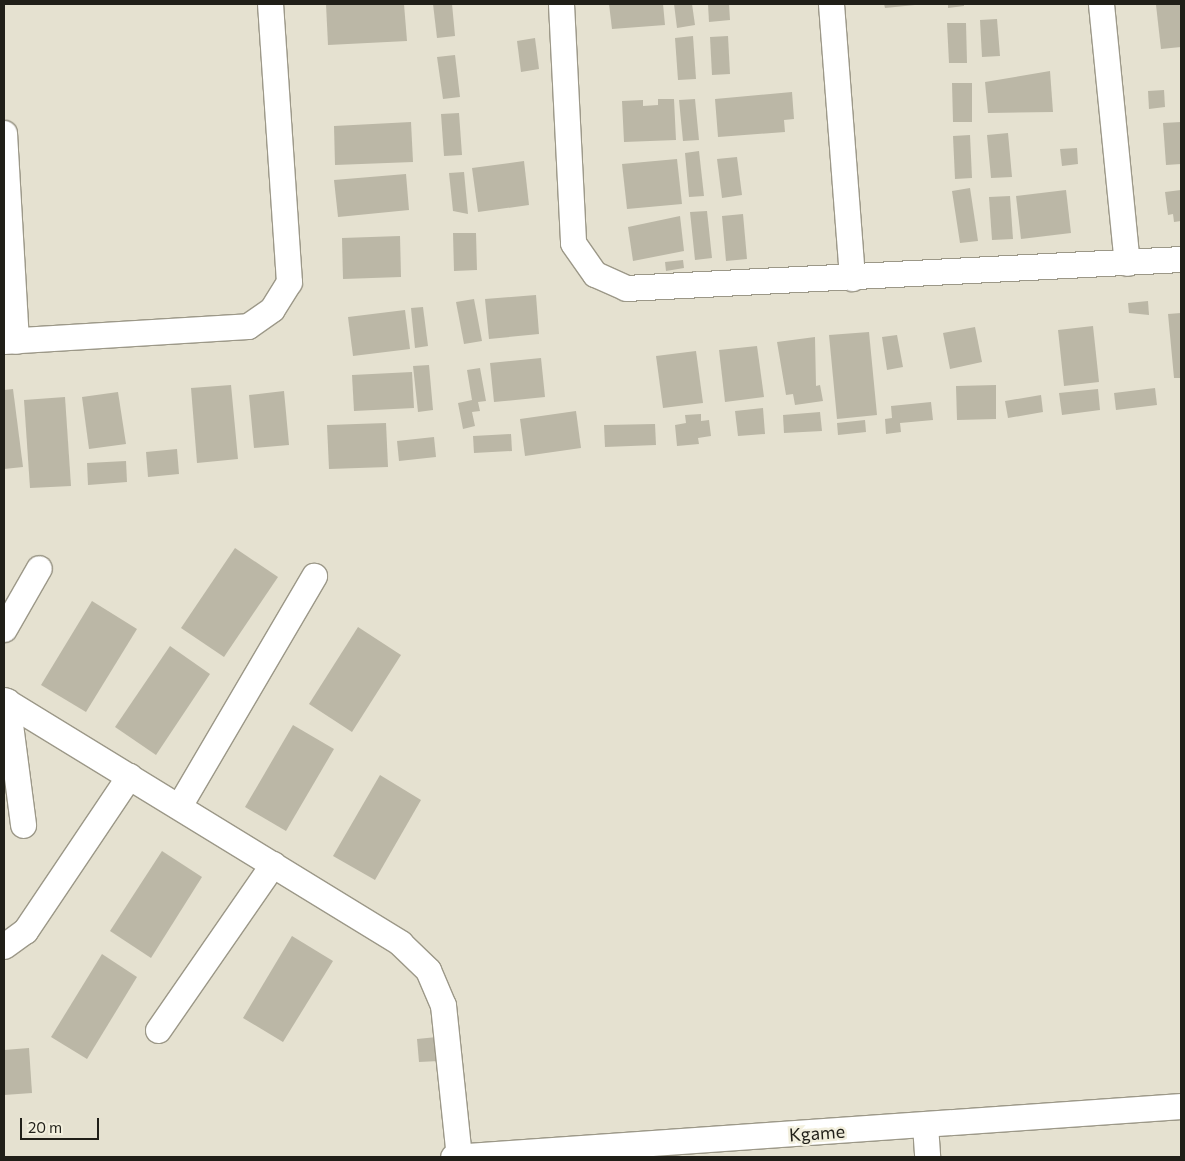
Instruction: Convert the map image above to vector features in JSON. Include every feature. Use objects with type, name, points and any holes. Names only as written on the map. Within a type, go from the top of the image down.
[{"type":"street","points":[[4,134],[10,341],[248,326],[272,309],[288,282],[270,4]]},
{"type":"street","points":[[561,4],[573,243],[595,274],[626,288],[852,278],[1181,259]]},
{"type":"street","points":[[831,4],[852,278]]},
{"type":"street","points":[[1101,4],[1127,263]]},
{"type":"street","points":[[4,629],[38,568]]},
{"type":"street","points":[[179,806],[314,576]]},
{"type":"street","points":[[5,701],[400,943],[428,970],[443,1005],[460,1157]]},
{"type":"street","points":[[5,701],[23,825]]},
{"type":"street","points":[[4,946],[25,931],[129,776]]},
{"type":"street","points":[[158,1030],[273,864]]},
{"type":"street","name":"Kgame","points":[[453,1157],[1181,1106]]},
{"type":"street","points":[[925,1125],[927,1157]]},
{"type":"building","points":[[326,4],[404,4],[407,41],[328,45]]},
{"type":"building","points":[[433,4],[452,4],[455,36],[437,38]]},
{"type":"building","points":[[609,4],[663,4],[665,25],[612,29]]},
{"type":"building","points":[[674,4],[692,4],[695,25],[677,28]]},
{"type":"building","points":[[708,4],[729,4],[730,20],[709,22]]},
{"type":"building","points":[[884,4],[915,4],[915,5],[885,8]]},
{"type":"building","points":[[948,4],[964,4],[964,6],[948,8]]},
{"type":"building","points":[[1181,4],[1181,47],[1161,49],[1156,5]]},
{"type":"building","points":[[997,19],[1000,56],[982,57],[980,20]]},
{"type":"building","points":[[947,23],[966,23],[967,63],[949,63]]},
{"type":"building","points":[[693,36],[696,79],[678,80],[675,38]]},
{"type":"building","points":[[728,36],[730,74],[712,75],[710,37]]},
{"type":"building","points":[[535,38],[539,69],[521,72],[517,41]]},
{"type":"building","points":[[455,55],[460,97],[443,99],[437,57]]},
{"type":"building","points":[[1050,71],[1053,112],[988,113],[985,82]]},
{"type":"building","points":[[952,83],[972,83],[972,122],[953,122]]},
{"type":"building","points":[[1164,90],[1165,107],[1149,109],[1148,91]]},
{"type":"building","points":[[792,92],[794,119],[784,120],[785,132],[718,137],[715,99]]},
{"type":"building","points":[[658,99],[674,99],[676,140],[624,142],[622,101],[643,100],[643,106],[658,105]]},
{"type":"building","points":[[695,99],[699,140],[683,141],[679,100]]},
{"type":"building","points":[[459,113],[462,155],[444,156],[441,114]]},
{"type":"building","points":[[411,122],[413,162],[335,165],[334,126]]},
{"type":"building","points":[[1181,122],[1181,164],[1166,165],[1163,123]]},
{"type":"building","points":[[1008,133],[1012,177],[991,178],[987,135]]},
{"type":"building","points":[[970,135],[972,178],[955,179],[953,136]]},
{"type":"building","points":[[1077,148],[1078,164],[1062,166],[1060,149]]},
{"type":"building","points":[[699,151],[704,196],[689,197],[685,153]]},
{"type":"building","points":[[737,157],[742,195],[722,198],[717,159]]},
{"type":"building","points":[[677,159],[682,204],[627,209],[622,164]]},
{"type":"building","points":[[524,161],[529,205],[478,212],[472,168]]},
{"type":"building","points":[[464,172],[468,214],[453,211],[449,173]]},
{"type":"building","points":[[406,174],[409,210],[338,217],[334,180]]},
{"type":"building","points":[[970,188],[978,241],[960,243],[952,191]]},
{"type":"building","points":[[1066,190],[1071,233],[1021,239],[1016,196]]},
{"type":"building","points":[[1181,190],[1181,221],[1174,222],[1173,214],[1168,215],[1165,192]]},
{"type":"building","points":[[1010,196],[1013,239],[992,240],[989,197]]},
{"type":"building","points":[[707,211],[712,258],[695,260],[690,212]]},
{"type":"building","points":[[743,214],[747,259],[726,261],[722,216]]},
{"type":"building","points":[[680,216],[684,251],[633,261],[628,227]]},
{"type":"building","points":[[453,233],[476,233],[477,270],[454,271]]},
{"type":"building","points":[[400,236],[401,277],[343,279],[342,238]]},
{"type":"building","points":[[683,260],[684,268],[666,271],[665,262]]},
{"type":"building","points":[[536,295],[539,334],[489,339],[485,299]]},
{"type":"building","points":[[474,299],[482,341],[464,344],[456,302]]},
{"type":"building","points":[[1148,301],[1149,315],[1129,313],[1128,303]]},
{"type":"building","points":[[423,307],[428,346],[415,348],[411,308]]},
{"type":"building","points":[[405,310],[410,349],[353,356],[348,317]]},
{"type":"building","points":[[1181,313],[1181,378],[1174,378],[1168,314]]},
{"type":"building","points":[[1093,326],[1099,382],[1064,386],[1058,330]]},
{"type":"building","points":[[975,327],[982,362],[950,369],[943,333]]},
{"type":"building","points":[[869,332],[877,415],[837,419],[829,335]]},
{"type":"building","points":[[897,335],[903,367],[887,370],[882,337]]},
{"type":"building","points":[[815,337],[816,386],[820,385],[823,401],[795,405],[793,394],[786,395],[777,342]]},
{"type":"building","points":[[757,346],[764,397],[725,402],[719,350]]},
{"type":"building","points":[[696,351],[703,403],[663,408],[656,356]]},
{"type":"building","points":[[541,358],[545,397],[494,402],[490,363]]},
{"type":"building","points":[[429,365],[433,410],[418,412],[413,366]]},
{"type":"building","points":[[480,368],[486,401],[478,402],[480,411],[472,412],[475,426],[463,429],[458,403],[472,400],[467,370]]},
{"type":"building","points":[[412,372],[414,408],[354,411],[352,375]]},
{"type":"building","points":[[231,385],[238,459],[197,463],[191,388]]},
{"type":"building","points":[[996,385],[996,419],[957,420],[956,386]]},
{"type":"building","points":[[1155,388],[1157,405],[1116,410],[1114,393]]},
{"type":"building","points":[[13,389],[23,467],[4,469],[4,390]]},
{"type":"building","points":[[1098,389],[1100,410],[1062,415],[1059,393]]},
{"type":"building","points":[[284,391],[289,445],[254,448],[249,395]]},
{"type":"building","points":[[118,392],[126,444],[89,449],[82,397]]},
{"type":"building","points":[[1041,395],[1043,412],[1008,418],[1005,401]]},
{"type":"building","points":[[65,397],[71,486],[30,488],[24,400]]},
{"type":"building","points":[[931,402],[933,420],[900,423],[901,432],[886,434],[885,419],[892,418],[891,406]]},
{"type":"building","points":[[763,408],[765,434],[738,436],[735,411]]},
{"type":"building","points":[[576,411],[581,448],[525,456],[520,419]]},
{"type":"building","points":[[820,412],[822,431],[784,433],[783,415]]},
{"type":"building","points":[[701,414],[701,421],[709,420],[711,436],[698,438],[699,444],[677,446],[675,425],[686,423],[685,415]]},
{"type":"building","points":[[865,420],[866,432],[838,435],[837,423]]},
{"type":"building","points":[[386,423],[388,467],[329,469],[327,425]]},
{"type":"building","points":[[655,424],[656,445],[605,447],[604,425]]},
{"type":"building","points":[[511,434],[512,451],[474,453],[473,436]]},
{"type":"building","points":[[434,437],[436,457],[399,461],[397,441]]},
{"type":"building","points":[[177,449],[179,474],[148,477],[146,452]]},
{"type":"building","points":[[126,461],[127,482],[88,485],[87,463]]},
{"type":"building","points":[[235,548],[278,577],[224,657],[181,628]]},
{"type":"building","points":[[92,601],[137,629],[86,712],[41,685]]},
{"type":"building","points":[[358,627],[401,655],[352,732],[309,704]]},
{"type":"building","points":[[170,646],[210,674],[156,755],[115,727]]},
{"type":"building","points":[[293,725],[334,749],[286,831],[245,807]]},
{"type":"building","points":[[380,775],[421,800],[375,880],[333,856]]},
{"type":"building","points":[[162,851],[202,877],[151,958],[110,931]]},
{"type":"building","points":[[292,936],[333,961],[283,1042],[243,1018]]},
{"type":"building","points":[[102,954],[137,977],[87,1059],[51,1037]]},
{"type":"building","points":[[437,1037],[439,1061],[419,1062],[417,1039]]},
{"type":"building","points":[[29,1048],[32,1093],[4,1095],[4,1050]]}]
